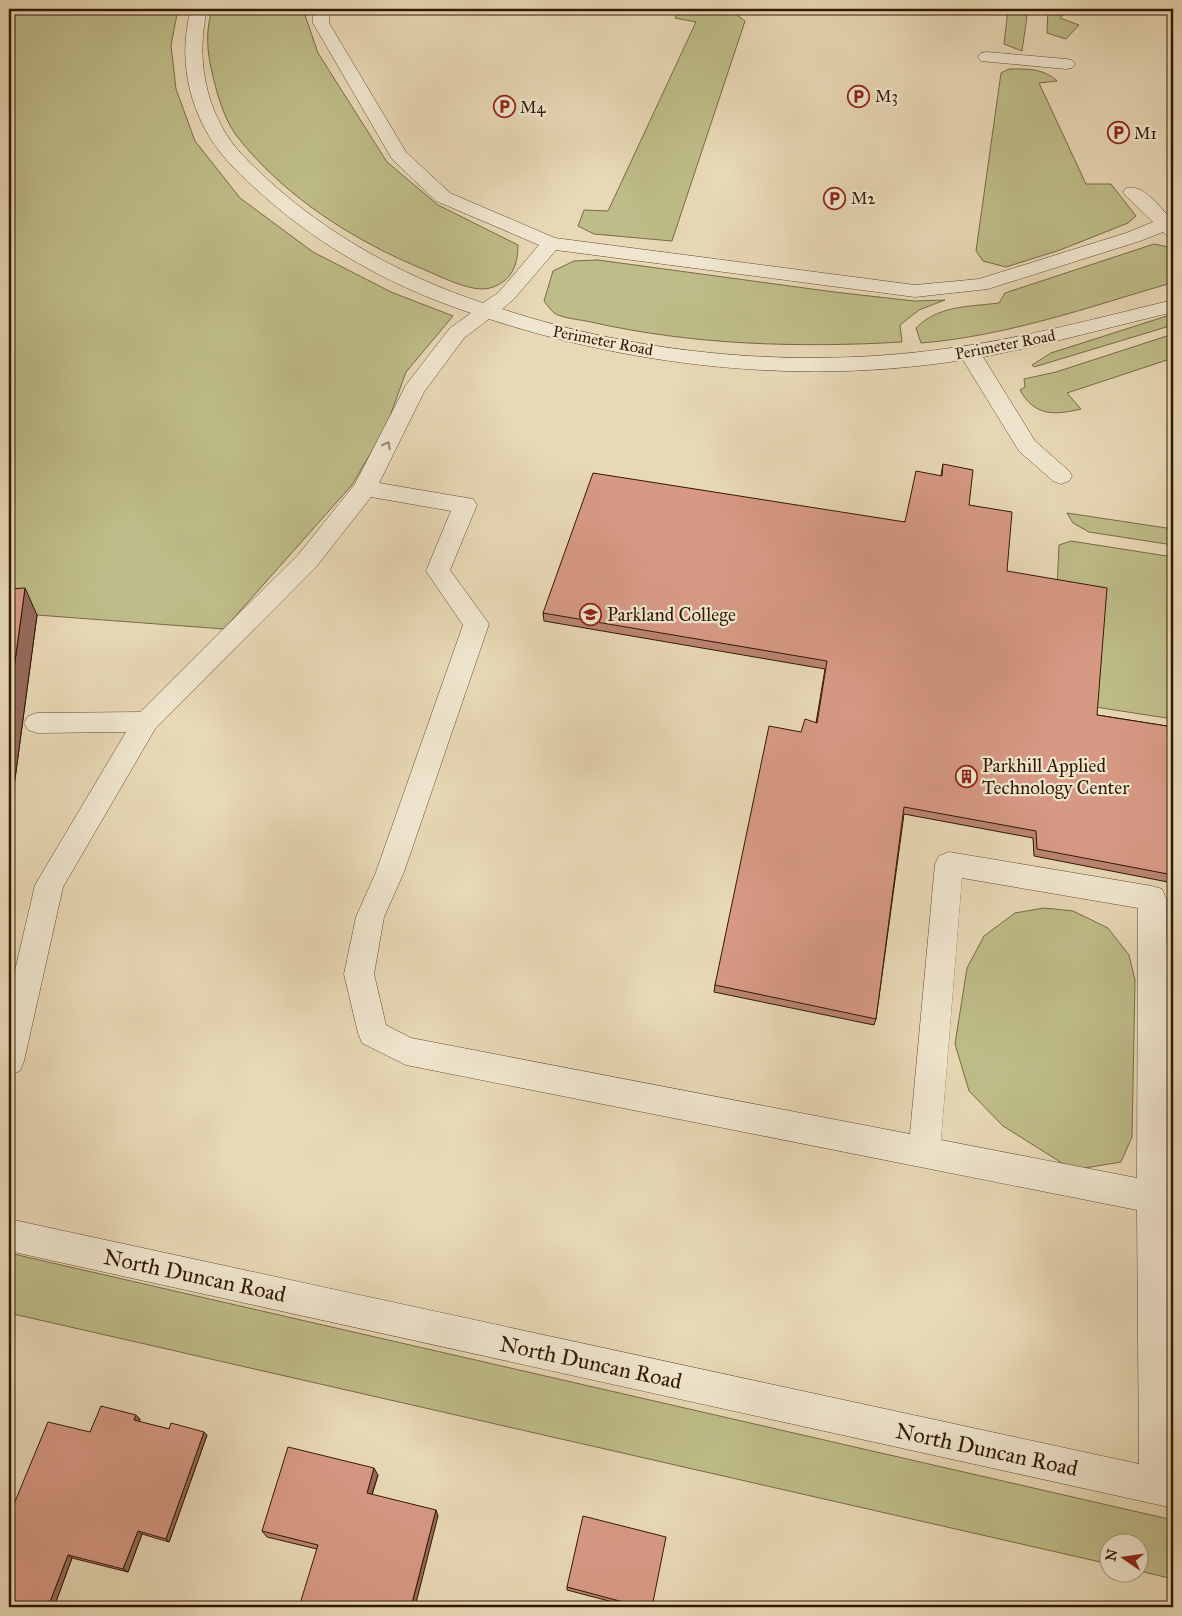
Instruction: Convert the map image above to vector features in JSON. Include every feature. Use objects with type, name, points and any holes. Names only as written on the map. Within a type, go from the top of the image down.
[{"type":"street","name":"Perimeter Road","points":[[199,9],[194,25],[192,46],[196,76],[208,114],[222,142],[245,169],[289,209],[361,257],[422,286],[484,311],[547,329],[604,342],[681,355],[750,362],[824,364],[889,361],[969,352],[1028,342],[1173,306]]},
{"type":"street","points":[[321,9],[320,22],[399,155],[443,197],[551,242],[915,291],[981,285],[1171,226]]},
{"type":"street","points":[[987,57],[1066,64]]},
{"type":"street","points":[[1133,192],[1171,226]]},
{"type":"street","points":[[9,1061],[18,979],[49,885],[146,722],[307,561],[365,488],[414,390],[457,332],[506,296],[551,242]]},
{"type":"street","points":[[969,352],[1027,446],[1061,476]]},
{"type":"street","points":[[365,488],[465,505],[438,571],[476,624],[390,872],[370,918],[359,974],[373,1033],[406,1051],[1153,1197]]},
{"type":"street","points":[[37,722],[146,722]]},
{"type":"street","points":[[924,1152],[949,864],[1152,898],[1153,1197],[1166,1488]]},
{"type":"street","name":"North Duncan Road","points":[[9,1234],[1166,1488]]},
{"type":"shaded area","points":[[9,9],[178,9],[171,45],[176,89],[195,141],[240,198],[313,252],[391,292],[453,316],[406,372],[386,427],[352,485],[224,629],[37,615],[9,617]]},
{"type":"shaded area","points":[[213,9],[305,9],[305,15],[318,53],[387,162],[438,205],[518,245],[517,260],[508,277],[497,285],[483,289],[457,284],[398,258],[346,231],[322,215],[275,178],[236,135],[221,105],[210,64],[208,48],[210,16]]},
{"type":"shaded area","points":[[686,9],[732,11],[745,21],[672,241],[594,234],[578,226],[584,210],[608,211],[696,22],[675,18],[678,12]]},
{"type":"shaded area","points":[[1008,9],[1028,9],[1022,51],[1004,44]]},
{"type":"shaded area","points":[[1048,9],[1068,9],[1060,18],[1079,25],[1066,39],[1047,33]]},
{"type":"shaded area","points":[[1009,69],[1040,71],[1057,81],[1039,83],[1086,184],[1111,184],[1136,216],[1128,223],[1060,250],[1006,267],[983,261],[976,251],[1001,73]]},
{"type":"shaded area","points":[[1154,244],[1173,248],[1173,281],[1171,283],[1079,311],[1016,327],[985,334],[921,343],[916,328],[934,315],[954,308],[999,303],[1005,293]]},
{"type":"shaded area","points":[[598,260],[834,292],[914,301],[945,300],[919,310],[900,325],[902,342],[863,344],[746,343],[707,340],[629,330],[566,318],[554,313],[544,301],[553,271],[574,261]]},
{"type":"shaded area","points":[[1173,314],[1173,325],[1034,367],[1032,365],[1051,353]]},
{"type":"shaded area","points":[[1173,334],[1173,358],[1067,393],[1081,409],[1054,413],[1046,412],[1032,405],[1020,390],[1025,387],[1024,379],[1056,372]]},
{"type":"shaded area","points":[[1067,513],[1173,529],[1173,545],[1089,532],[1073,523]]},
{"type":"shaded area","points":[[1071,541],[1173,557],[1173,719],[1095,707],[1057,588],[1059,545]]},
{"type":"shaded area","points":[[1044,908],[1073,911],[1108,928],[1129,955],[1135,980],[1132,1137],[1121,1162],[1073,1170],[1003,1126],[969,1091],[955,1044],[967,968],[984,936],[1015,913]]},
{"type":"shaded area","points":[[9,1253],[1173,1520],[1173,1579],[1150,1573],[1150,1534],[1100,1534],[1100,1562],[9,1313]]},
{"type":"building","name":"Parkhill Applied Technology Center","points":[[943,464],[973,470],[969,505],[1012,512],[1007,571],[1107,588],[1097,715],[1173,727],[1173,875],[1037,849],[1036,831],[904,807],[876,1019],[715,985],[769,726],[801,732],[805,719],[817,723],[827,661],[543,613],[593,473],[905,522],[916,471],[942,476]]},
{"type":"building","points":[[25,588],[9,705],[9,589]]},
{"type":"building","points":[[101,1406],[136,1415],[134,1420],[169,1429],[171,1423],[204,1432],[166,1539],[138,1531],[123,1569],[68,1555],[48,1607],[9,1607],[9,1516],[48,1422],[90,1432]]},
{"type":"building","points":[[288,1447],[374,1468],[367,1493],[436,1510],[411,1607],[299,1607],[318,1545],[262,1531]]},
{"type":"building","points":[[583,1516],[666,1537],[652,1607],[642,1607],[567,1587]]},
{"type":"place","name":"M3","points":[[859,96]]},
{"type":"place","name":"M4","points":[[504,107]]},
{"type":"place","name":"M1","points":[[1118,133]]},
{"type":"place","name":"M2","points":[[835,198]]},
{"type":"place","name":"Parkland College","points":[[591,614]]},
{"type":"place","name":"Parkhill Applied Technology Center","points":[[966,776]]}]
